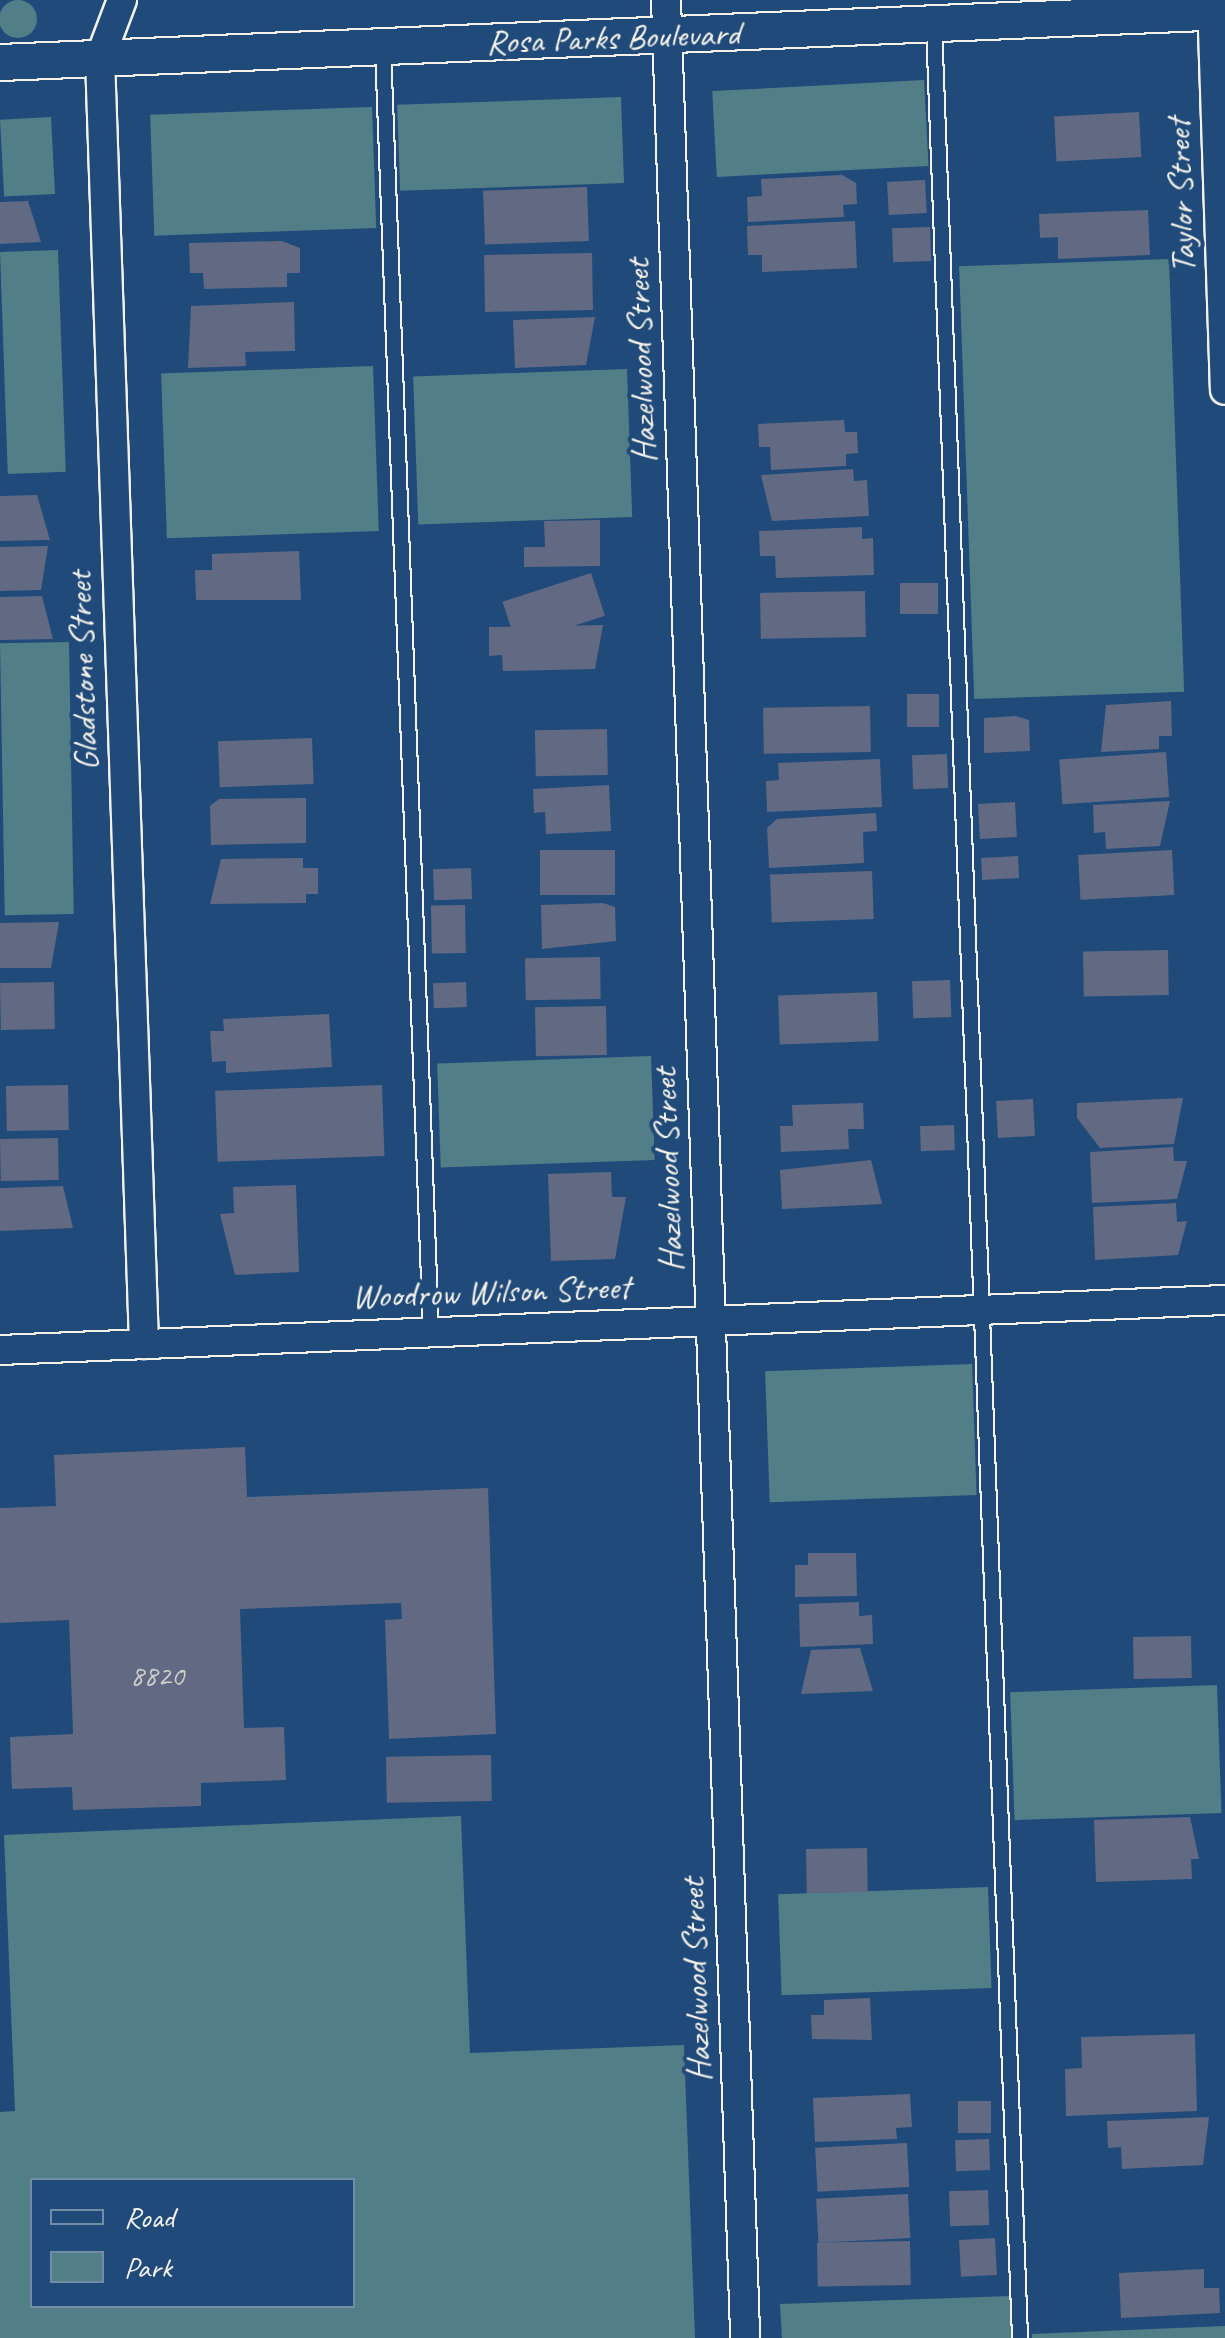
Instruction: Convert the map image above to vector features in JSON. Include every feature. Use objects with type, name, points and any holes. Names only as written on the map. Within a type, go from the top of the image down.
[{"type":"street","name":"Gladstone Street","points":[[122,0],[100,58],[144,1344]]},
{"type":"street","name":"Rosa Parks Boulevard","points":[[0,62],[383,48],[667,18],[934,24],[1217,8]]},
{"type":"street","name":"Taylor Street","points":[[1217,8],[1225,390]]},
{"type":"street","name":"Hazelwood Street","points":[[667,18],[745,2338]]},
{"type":"street","name":"Woodrow Wilson Street","points":[[0,1350],[710,1320],[983,1313],[1225,1300]]},
{"type":"lane","points":[[934,24],[1020,2338]]},
{"type":"lane","points":[[383,48],[431,1332]]},
{"type":"green space","points":[[18,0],[31,6],[37,19],[31,32],[18,38],[5,32],[-1,19],[5,6]]},
{"type":"green space","points":[[924,80],[929,166],[717,177],[712,91]]},
{"type":"green space","points":[[621,97],[624,183],[400,191],[397,105]]},
{"type":"green space","points":[[372,107],[376,228],[154,236],[150,115]]},
{"type":"green space","points":[[51,117],[55,194],[4,197],[0,120]]},
{"type":"green space","points":[[58,250],[66,472],[8,474],[0,252]]},
{"type":"green space","points":[[1169,259],[1184,692],[974,699],[959,266]]},
{"type":"green space","points":[[373,366],[379,531],[167,538],[161,373]]},
{"type":"green space","points":[[627,369],[632,517],[418,524],[413,376]]},
{"type":"green space","points":[[69,642],[74,914],[5,915],[0,643]]},
{"type":"green space","points":[[651,1056],[655,1160],[441,1167],[437,1063]]},
{"type":"green space","points":[[972,1364],[977,1495],[770,1502],[765,1371]]},
{"type":"green space","points":[[1217,1685],[1221,1813],[1015,1820],[1010,1692]]},
{"type":"green space","points":[[461,1816],[470,2053],[684,2045],[695,2338],[0,2338],[0,2112],[15,2111],[4,1835]]},
{"type":"green space","points":[[988,1887],[992,1988],[782,1995],[778,1894]]},
{"type":"green space","points":[[1011,2296],[1013,2338],[782,2338],[780,2304]]},
{"type":"green space","points":[[1225,2326],[1225,2338],[1032,2338],[1032,2334]]},
{"type":"building","points":[[1139,112],[1141,157],[1056,161],[1054,116]]},
{"type":"building","points":[[842,175],[856,183],[857,204],[843,205],[844,217],[748,222],[747,197],[762,196],[761,179]]},
{"type":"building","points":[[925,180],[927,213],[889,215],[887,182]]},
{"type":"building","points":[[587,187],[589,241],[485,245],[483,191]]},
{"type":"building","points":[[28,201],[41,242],[0,244],[0,202]]},
{"type":"building","points":[[1148,210],[1150,255],[1058,259],[1058,237],[1040,238],[1039,214]]},
{"type":"building","points":[[855,221],[857,268],[762,272],[762,255],[748,255],[747,226]]},
{"type":"building","points":[[930,227],[931,261],[893,262],[892,228]]},
{"type":"building","points":[[282,241],[300,248],[300,273],[287,273],[287,287],[204,289],[203,273],[190,273],[189,243]]},
{"type":"building","points":[[592,253],[593,310],[485,312],[484,255]]},
{"type":"building","points":[[294,302],[295,351],[245,352],[246,366],[188,368],[191,306]]},
{"type":"building","points":[[595,317],[586,365],[515,368],[513,320]]},
{"type":"building","points":[[844,420],[845,432],[857,432],[858,453],[846,454],[846,466],[771,470],[770,447],[759,447],[758,424]]},
{"type":"building","points":[[853,469],[854,481],[867,480],[869,516],[772,521],[761,475]]},
{"type":"building","points":[[37,495],[50,540],[0,541],[0,496]]},
{"type":"building","points":[[600,520],[600,566],[524,567],[524,547],[545,547],[544,521]]},
{"type":"building","points":[[862,527],[862,539],[873,538],[874,575],[776,578],[775,556],[760,556],[759,531]]},
{"type":"building","points":[[48,546],[41,590],[0,591],[0,547]]},
{"type":"building","points":[[299,551],[301,600],[196,600],[195,570],[212,570],[212,554]]},
{"type":"building","points":[[591,573],[605,616],[516,645],[503,602]]},
{"type":"building","points":[[900,583],[938,583],[938,614],[900,614]]},
{"type":"building","points":[[865,591],[866,637],[761,639],[760,593]]},
{"type":"building","points":[[42,596],[53,639],[0,640],[0,597]]},
{"type":"building","points":[[603,625],[595,669],[503,671],[502,655],[489,656],[489,627]]},
{"type":"building","points":[[907,694],[939,694],[939,727],[907,727]]},
{"type":"building","points":[[1171,701],[1172,736],[1159,736],[1159,749],[1101,752],[1106,705]]},
{"type":"building","points":[[870,706],[871,752],[764,754],[763,708]]},
{"type":"building","points":[[1016,716],[1029,720],[1030,751],[984,753],[984,718]]},
{"type":"building","points":[[607,729],[608,775],[536,776],[535,730]]},
{"type":"building","points":[[312,738],[314,784],[220,787],[218,741]]},
{"type":"building","points":[[1166,752],[1169,797],[1062,804],[1059,759]]},
{"type":"building","points":[[947,754],[948,788],[913,789],[912,755]]},
{"type":"building","points":[[880,759],[882,807],[767,812],[766,781],[779,780],[778,763]]},
{"type":"building","points":[[609,785],[611,831],[546,834],[545,812],[534,813],[533,789]]},
{"type":"building","points":[[306,798],[306,843],[211,845],[210,806],[219,799]]},
{"type":"building","points":[[1170,801],[1160,846],[1106,849],[1105,832],[1094,833],[1093,805]]},
{"type":"building","points":[[1015,802],[1017,837],[980,839],[978,804]]},
{"type":"building","points":[[876,813],[877,831],[863,832],[864,863],[769,868],[767,828],[777,819]]},
{"type":"building","points":[[540,850],[615,850],[615,895],[540,895]]},
{"type":"building","points":[[1172,850],[1174,895],[1080,900],[1078,855]]},
{"type":"building","points":[[1018,856],[1019,878],[982,880],[981,858]]},
{"type":"building","points":[[303,858],[303,868],[318,868],[318,894],[306,894],[306,903],[210,904],[221,859]]},
{"type":"building","points":[[471,868],[472,899],[434,900],[433,869]]},
{"type":"building","points":[[872,871],[874,919],[772,923],[770,875]]},
{"type":"building","points":[[603,903],[615,907],[616,941],[542,949],[541,905]]},
{"type":"building","points":[[465,905],[466,953],[432,954],[431,906]]},
{"type":"building","points":[[59,922],[51,968],[0,968],[0,923]]},
{"type":"building","points":[[1168,950],[1169,995],[1084,996],[1083,951]]},
{"type":"building","points":[[600,957],[601,999],[526,1000],[525,958]]},
{"type":"building","points":[[950,980],[951,1017],[913,1018],[912,981]]},
{"type":"building","points":[[54,982],[55,1029],[1,1030],[0,983]]},
{"type":"building","points":[[466,982],[467,1007],[434,1008],[433,983]]},
{"type":"building","points":[[877,992],[879,1041],[780,1044],[778,995]]},
{"type":"building","points":[[606,1006],[607,1055],[536,1056],[535,1007]]},
{"type":"building","points":[[329,1014],[332,1067],[226,1073],[226,1061],[212,1062],[210,1031],[224,1031],[223,1019]]},
{"type":"building","points":[[68,1085],[69,1130],[7,1131],[6,1086]]},
{"type":"building","points":[[382,1085],[384,1156],[218,1162],[215,1091]]},
{"type":"building","points":[[1183,1098],[1174,1144],[1100,1148],[1077,1118],[1077,1103]]},
{"type":"building","points":[[1033,1099],[1035,1136],[998,1138],[996,1101]]},
{"type":"building","points":[[863,1103],[864,1129],[848,1129],[849,1149],[781,1152],[780,1126],[793,1126],[792,1105]]},
{"type":"building","points":[[954,1125],[955,1150],[921,1151],[920,1126]]},
{"type":"building","points":[[58,1138],[59,1180],[1,1181],[0,1139]]},
{"type":"building","points":[[1173,1147],[1174,1161],[1187,1161],[1177,1199],[1092,1203],[1090,1152]]},
{"type":"building","points":[[871,1160],[882,1204],[782,1209],[780,1170]]},
{"type":"building","points":[[611,1172],[612,1197],[626,1197],[615,1259],[551,1261],[548,1174]]},
{"type":"building","points":[[296,1185],[299,1272],[235,1275],[220,1214],[234,1213],[233,1187]]},
{"type":"building","points":[[63,1186],[73,1228],[0,1231],[0,1188]]},
{"type":"building","points":[[1176,1203],[1177,1222],[1187,1221],[1178,1255],[1095,1260],[1093,1207]]},
{"type":"building","points":[[245,1447],[247,1497],[488,1488],[496,1734],[389,1739],[385,1620],[402,1619],[401,1603],[240,1609],[244,1728],[284,1727],[286,1780],[201,1783],[201,1806],[73,1810],[72,1787],[12,1789],[10,1737],[73,1734],[69,1620],[0,1623],[0,1508],[56,1506],[54,1455]]},
{"type":"building","points":[[808,1553],[856,1553],[857,1596],[795,1597],[795,1565],[808,1565]]},
{"type":"building","points":[[859,1602],[859,1616],[872,1615],[873,1644],[800,1647],[799,1604]]},
{"type":"building","points":[[1191,1636],[1192,1678],[1134,1679],[1133,1637]]},
{"type":"building","points":[[860,1648],[873,1691],[801,1694],[811,1650]]},
{"type":"building","points":[[491,1755],[492,1801],[387,1803],[386,1757]]},
{"type":"building","points":[[1190,1817],[1199,1859],[1191,1859],[1192,1879],[1096,1882],[1094,1820]]},
{"type":"building","points":[[867,1848],[868,1892],[807,1893],[806,1849]]},
{"type":"building","points":[[870,1998],[872,2040],[812,2039],[811,2015],[824,2015],[824,2000]]},
{"type":"building","points":[[1195,2034],[1197,2111],[1066,2116],[1065,2069],[1082,2068],[1081,2037]]},
{"type":"building","points":[[910,2094],[912,2127],[896,2128],[897,2139],[815,2142],[813,2098]]},
{"type":"building","points":[[958,2101],[991,2101],[991,2133],[958,2133]]},
{"type":"building","points":[[1209,2117],[1203,2165],[1122,2169],[1121,2147],[1108,2148],[1107,2121]]},
{"type":"building","points":[[989,2139],[990,2170],[956,2171],[955,2140]]},
{"type":"building","points":[[907,2143],[909,2187],[817,2192],[815,2148]]},
{"type":"building","points":[[988,2190],[989,2225],[950,2226],[949,2191]]},
{"type":"building","points":[[908,2194],[910,2238],[818,2243],[816,2199]]},
{"type":"building","points":[[995,2238],[997,2275],[961,2277],[959,2240]]},
{"type":"building","points":[[910,2241],[911,2285],[818,2287],[817,2243]]},
{"type":"building","points":[[1204,2269],[1204,2288],[1219,2288],[1220,2313],[1121,2318],[1119,2273]]}]
